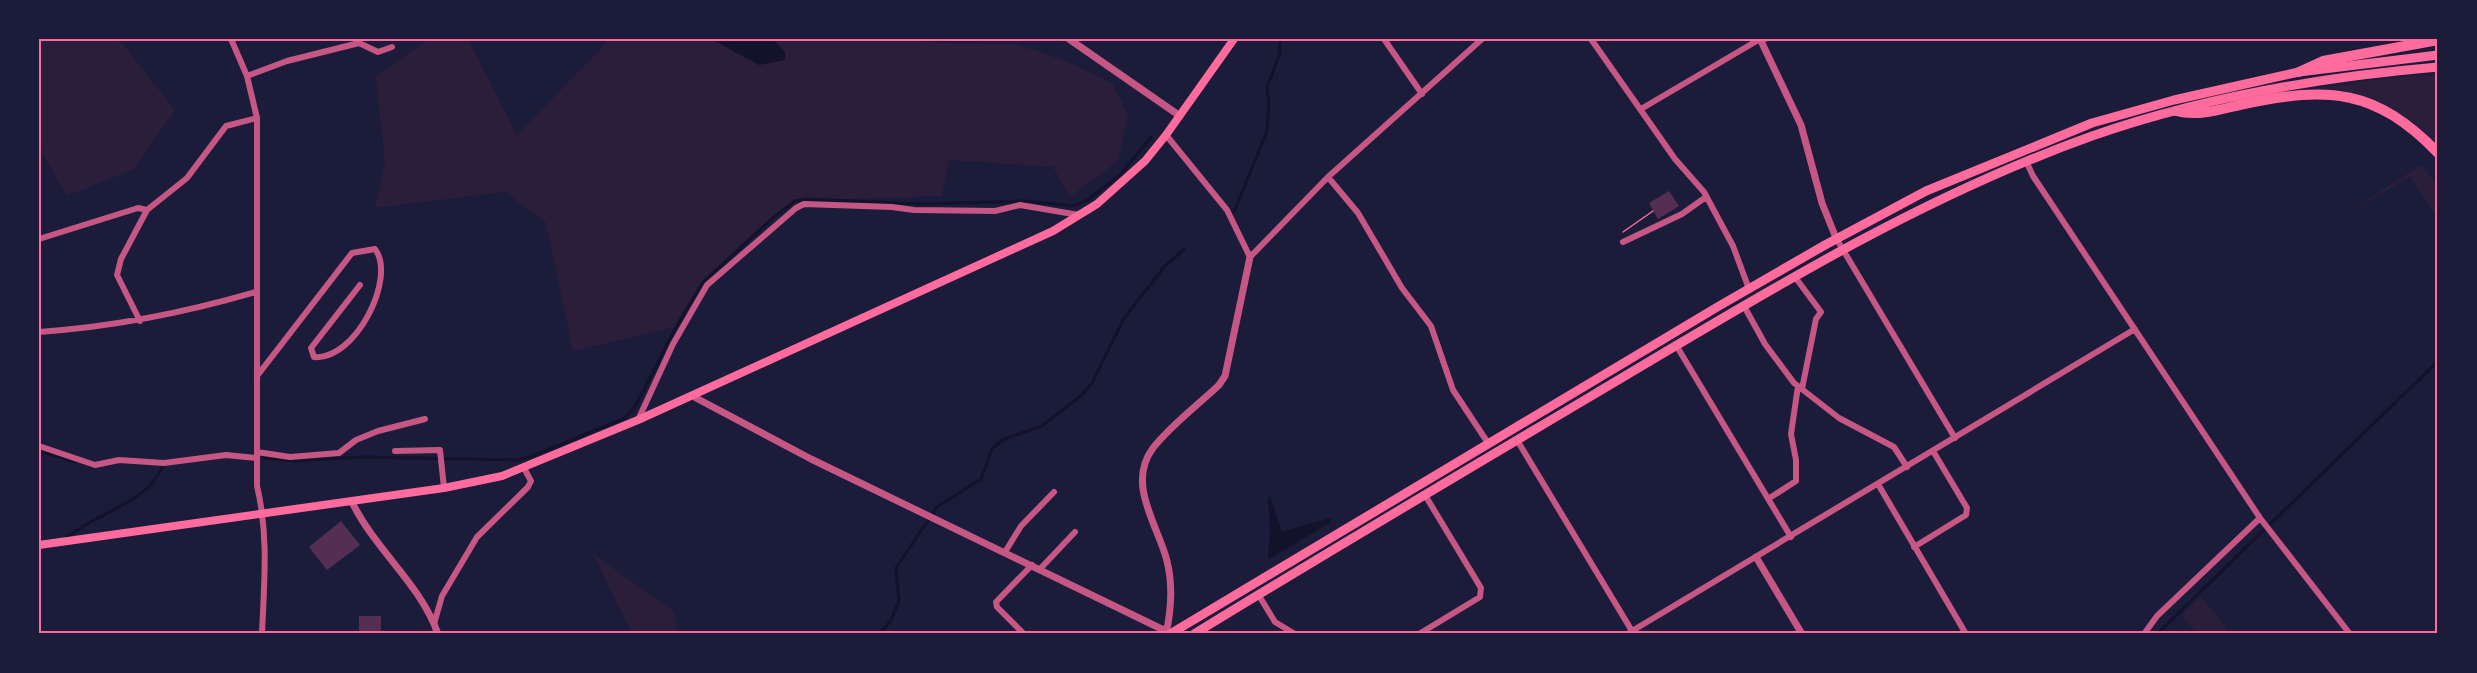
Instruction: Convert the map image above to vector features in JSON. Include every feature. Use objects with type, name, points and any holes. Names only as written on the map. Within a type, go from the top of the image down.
[{"type":"highway","points":[[2299,72],[2323,61],[2438,40]]},
{"type":"highway","points":[[1169,633],[1836,238],[1926,191],[2092,123],[2174,100],[2299,72],[2438,55]]},
{"type":"highway","points":[[1194,634],[1676,345],[1843,250],[1931,204],[2026,161],[2094,136],[2176,111],[2303,83],[2438,67]]},
{"type":"highway","points":[[2176,111],[2192,115],[2259,101],[2312,94],[2343,95],[2370,102],[2394,114],[2406,122],[2438,153]]},
{"type":"main road","points":[[40,543],[444,488],[502,476],[639,420],[1000,257],[1079,215],[1121,184],[1166,135],[1234,39]]},
{"type":"street","points":[[231,39],[247,76],[257,118],[257,486],[264,513],[266,545],[262,634]]},
{"type":"street","points":[[1069,39],[1180,116]]},
{"type":"street","points":[[1384,39],[1422,94]]},
{"type":"street","points":[[696,398],[811,459],[1169,633],[1170,579],[1161,541],[1143,493],[1143,468],[1153,448],[1219,385],[1225,376],[1250,257],[1328,177],[1482,39]]},
{"type":"street","points":[[1591,39],[1675,159],[1706,197],[1733,246],[1749,289]]},
{"type":"street","points":[[1641,109],[1762,40],[1801,124],[1822,203],[1836,238],[1955,438]]},
{"type":"street","points":[[247,76],[286,61],[359,43],[378,52],[392,47]]},
{"type":"street","points":[[140,321],[117,275],[121,259],[147,210],[187,178],[226,126],[257,118]]},
{"type":"street","points":[[1166,135],[1227,210],[1250,257]]},
{"type":"street","points":[[2026,161],[2033,176],[2262,520],[2350,634]]},
{"type":"street","points":[[1328,177],[1358,213],[1402,288],[1431,326],[1453,390],[1488,443]]},
{"type":"street","points":[[1623,242],[1682,214],[1706,197]]},
{"type":"street","points":[[639,420],[673,344],[707,285],[796,208],[804,204],[985,211],[1020,205],[1079,215]]},
{"type":"street","points":[[39,239],[138,208],[147,210]]},
{"type":"street","points":[[257,376],[352,253],[375,249],[380,255],[380,274],[365,321],[347,345],[338,352],[325,358],[314,357],[311,348],[360,285]]},
{"type":"street","points":[[1768,499],[1796,481],[1796,460],[1791,434],[1816,319],[1821,312],[1795,277]]},
{"type":"street","points":[[39,332],[140,321],[190,311],[256,292]]},
{"type":"street","points":[[1744,306],[1765,344],[1800,388],[1839,418],[1894,447],[1907,467]]},
{"type":"street","points":[[1517,440],[1630,633],[2135,330]]},
{"type":"street","points":[[1676,345],[1791,537]]},
{"type":"street","points":[[39,446],[95,465],[119,459],[164,462],[226,455],[290,457],[339,453],[356,440],[378,431],[424,419]]},
{"type":"street","points":[[395,451],[440,450],[444,488]]},
{"type":"street","points":[[1914,547],[1966,515],[1967,508],[1933,451]]},
{"type":"street","points":[[434,624],[442,596],[477,537],[528,487],[531,481],[524,468]]},
{"type":"street","points":[[1878,484],[1966,634]]},
{"type":"street","points":[[1005,552],[1021,526],[1054,492]]},
{"type":"street","points":[[1419,634],[1480,597],[1481,588],[1425,495]]},
{"type":"street","points":[[352,502],[359,517],[417,592],[438,634]]},
{"type":"street","points":[[2144,634],[2157,616],[2262,520]]},
{"type":"street","points":[[1024,634],[997,606],[996,602],[1075,532]]},
{"type":"street","points":[[1756,557],[1802,634]]},
{"type":"street","points":[[1258,594],[1275,622],[1295,634]]},
{"type":"path","points":[[1623,232],[1653,211]]},
{"type":"shaded area","points":[[39,39],[119,39],[175,110],[134,169],[67,196],[39,148]]},
{"type":"shaded area","points":[[428,39],[468,39],[517,135],[606,43],[607,39],[900,39],[941,43],[1015,44],[1069,62],[1112,83],[1128,114],[1118,161],[1070,197],[1053,167],[949,160],[942,196],[795,201],[703,282],[676,327],[573,351],[546,223],[505,192],[375,208],[385,163],[376,77]]},
{"type":"shaded area","points":[[711,39],[773,39],[785,52],[785,60],[759,65]]},
{"type":"shaded area","points":[[2438,74],[2438,146],[2408,119],[2378,102],[2344,93],[2304,90],[2388,78]]},
{"type":"shaded area","points":[[2418,167],[2423,167],[2438,185],[2438,217],[2410,177],[2346,213]]},
{"type":"shaded area","points":[[1268,497],[1270,497],[1282,532],[1330,518],[1331,522],[1271,558],[1268,556],[1270,532]]},
{"type":"shaded area","points":[[593,554],[675,612],[677,634],[632,634]]},
{"type":"shaded area","points":[[2201,596],[2231,634],[2197,634],[2182,615]]},
{"type":"building","points":[[1669,191],[1679,206],[1658,219],[1649,203]]},
{"type":"building","points":[[341,521],[360,545],[327,570],[309,547]]},
{"type":"building","points":[[359,616],[381,616],[381,631],[359,631]]},
{"type":"waterway","points":[[1234,212],[1267,131],[1269,104],[1267,87],[1279,56],[1281,39]]},
{"type":"waterway","points":[[264,458],[294,461],[361,457],[517,460],[530,457],[625,418],[636,405],[676,327],[703,282],[774,217],[795,201],[806,199],[922,204],[1026,201],[1074,206],[1089,199],[1120,175],[1151,137]]},
{"type":"waterway","points":[[880,634],[891,620],[899,601],[896,568],[937,507],[981,479],[992,449],[1004,439],[1042,426],[1083,394],[1092,383],[1124,318],[1165,266],[1184,249]]},
{"type":"waterway","points":[[2157,634],[2438,361]]},
{"type":"waterway","points":[[39,451],[76,462]]},
{"type":"waterway","points":[[65,539],[145,490],[156,478],[164,464]]}]
